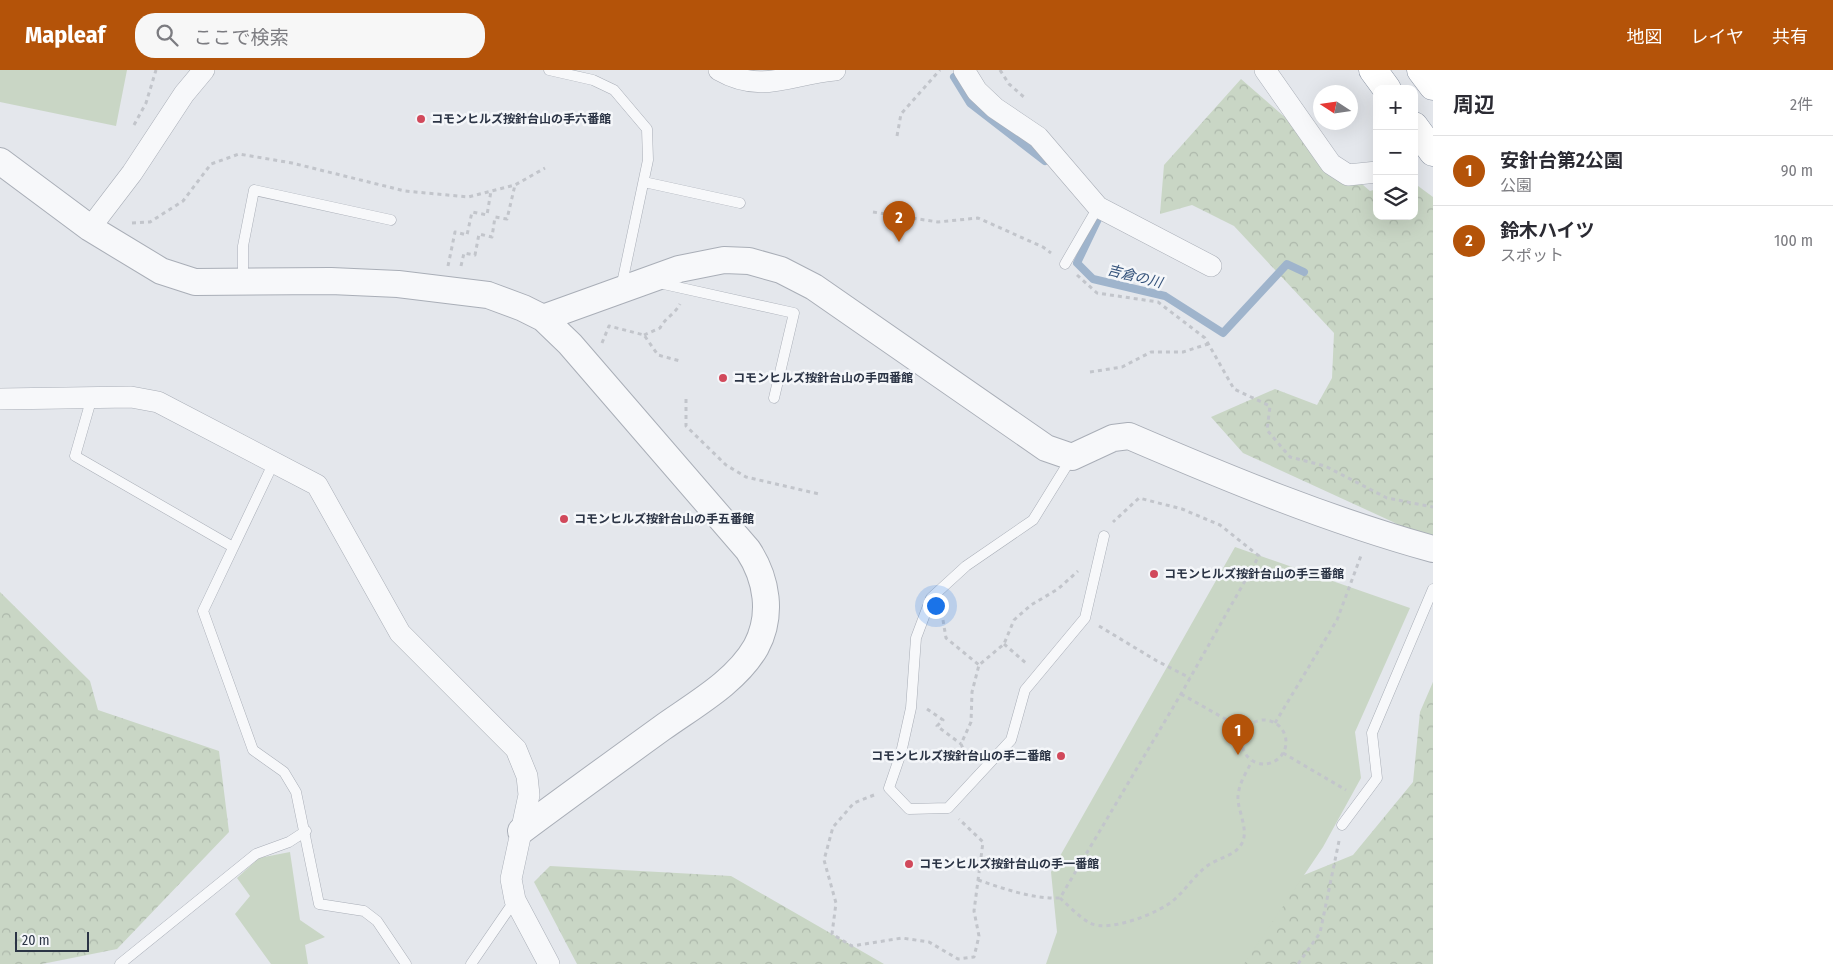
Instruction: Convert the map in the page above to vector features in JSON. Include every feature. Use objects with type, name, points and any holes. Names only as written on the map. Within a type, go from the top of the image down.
[{"type":"highway","points":[[1373,70],[1384,85]]},
{"type":"highway","points":[[1421,70],[1433,86]]},
{"type":"highway","points":[[1417,130],[1433,152]]},
{"type":"street","points":[[90,228],[132,173],[184,94],[204,70]]},
{"type":"street","points":[[719,70],[742,80],[763,83],[818,71],[835,70]]},
{"type":"street","points":[[964,70],[976,91],[989,103],[1038,137],[1098,207],[1211,266]]},
{"type":"street","points":[[1265,70],[1331,164],[1348,175],[1373,172]]},
{"type":"street","points":[[0,161],[90,228],[161,271],[195,282],[331,281],[407,285],[488,295],[523,308],[543,318],[570,344],[748,550],[762,576],[766,617],[763,632],[747,661],[732,676],[521,831]]},
{"type":"street","points":[[543,318],[679,269],[724,260],[749,261],[781,270],[814,287],[1046,448],[1072,457],[1112,438],[1129,436],[1285,502],[1370,532],[1433,549]]},
{"type":"street","points":[[0,398],[131,397],[158,402],[273,464],[317,485],[400,633],[516,749],[527,776],[529,795],[511,879],[514,900],[549,964]]},
{"type":"lane","points":[[549,70],[593,80],[614,90],[647,129],[648,160],[620,290]]},
{"type":"lane","points":[[644,182],[740,203]]},
{"type":"lane","points":[[243,283],[243,246],[254,190],[391,220]]},
{"type":"lane","points":[[1064,264],[1098,207]]},
{"type":"lane","points":[[648,281],[794,313],[774,398]]},
{"type":"lane","points":[[92,397],[75,456],[233,547]]},
{"type":"lane","points":[[1072,457],[1034,520],[966,566],[931,598],[916,638],[912,699],[901,753],[889,788],[909,809],[948,808],[1011,740],[1025,690],[1085,618],[1104,536]]},
{"type":"lane","points":[[273,464],[203,611],[253,750],[284,772],[296,792],[306,831],[320,904],[364,911],[377,922],[406,964]]},
{"type":"lane","points":[[1342,825],[1377,778],[1372,733],[1433,589]]},
{"type":"lane","points":[[120,964],[256,854],[289,842],[306,831]]},
{"type":"lane","points":[[470,964],[514,900]]},
{"type":"path","points":[[129,132],[146,103],[156,70]]},
{"type":"path","points":[[897,136],[901,114],[940,70]]},
{"type":"path","points":[[125,223],[150,222],[182,201],[211,164],[239,154],[292,164],[405,191],[468,197],[515,185],[545,168]]},
{"type":"path","points":[[460,273],[464,252],[475,255],[479,234],[492,237],[495,217],[507,219],[515,185]]},
{"type":"path","points":[[447,272],[456,232],[467,235],[472,212],[487,215],[491,191]]},
{"type":"path","points":[[873,212],[938,222],[978,218],[1044,247],[1097,293],[1158,302],[1204,338],[1234,389],[1270,406],[1267,430],[1290,457],[1325,466],[1386,498],[1433,507]]},
{"type":"path","points":[[600,348],[609,326],[644,335],[660,328],[664,319],[679,308],[684,289]]},
{"type":"path","points":[[644,335],[658,355],[680,361]]},
{"type":"path","points":[[1090,372],[1122,367],[1151,352],[1183,352],[1208,344]]},
{"type":"path","points":[[686,398],[686,426],[726,465],[746,477],[819,494]]},
{"type":"path","points":[[1060,898],[1181,694],[1259,556],[1220,525],[1182,509],[1139,498],[1117,517],[1104,536]]},
{"type":"path","points":[[1275,723],[1337,620],[1370,532]]},
{"type":"path","points":[[961,744],[972,722],[972,692],[979,665],[1004,644],[1014,620],[1032,605],[1058,589],[1100,554]]},
{"type":"path","points":[[938,592],[946,638],[979,665]]},
{"type":"path","points":[[1085,618],[1157,661],[1190,678]]},
{"type":"path","points":[[1004,644],[1038,674]]},
{"type":"path","points":[[1181,694],[1245,730]]},
{"type":"path","points":[[912,699],[943,720],[937,726],[961,744],[976,778]]},
{"type":"path","points":[[1263,720],[1275,723],[1284,735],[1285,747],[1282,753],[1278,758],[1266,764],[1252,761],[1243,750],[1242,737],[1245,730],[1256,721],[1263,720]]},
{"type":"path","points":[[1282,753],[1362,799]]},
{"type":"path","points":[[978,880],[1016,892],[1047,898],[1060,898],[1090,924],[1108,925],[1130,921],[1153,912],[1175,899],[1190,879],[1208,865],[1238,850],[1244,839],[1238,796],[1241,783],[1252,761]]},
{"type":"path","points":[[889,788],[854,803],[833,827],[824,860],[836,903],[832,934],[852,946],[902,938],[929,942],[958,959],[974,957],[979,936],[974,912],[984,842],[948,808]]},
{"type":"path","points":[[1298,964],[1320,933],[1342,825]]},
{"type":"green space","points":[[0,70],[127,70],[116,126],[0,102]]},
{"type":"green space","points":[[1241,79],[1370,191],[1373,190],[1373,220],[1418,220],[1418,186],[1433,197],[1433,544],[1393,522],[1243,453],[1211,417],[1275,389],[1317,405],[1332,378],[1334,333],[1234,226],[1192,205],[1160,214],[1164,165]]},
{"type":"green space","points":[[1235,547],[1410,608],[1355,732],[1361,778],[1323,847],[1244,964],[1046,964],[1057,932],[1051,872]]},
{"type":"green space","points":[[0,592],[90,681],[98,710],[219,751],[229,832],[117,949],[42,964],[0,964]]},
{"type":"green space","points":[[1433,682],[1433,964],[1206,964],[1277,886],[1353,855],[1413,782],[1420,712]]},
{"type":"green space","points":[[290,852],[300,920],[325,937],[305,945],[308,964],[271,964],[235,914],[250,896],[237,878],[259,858]]},
{"type":"green space","points":[[550,866],[731,876],[884,964],[577,964],[534,882]]},
{"type":"waterway","name":"吉倉の川","points":[[954,77],[970,103],[1045,161]]},
{"type":"waterway","name":"吉倉の川","points":[[1097,216],[1099,217],[1077,263],[1093,279],[1165,296],[1223,333],[1287,264],[1304,272]]},
{"type":"place","name":"コモンヒルズ按針台山の手六番館","points":[[421,119]]},
{"type":"place","name":"鈴木ハイツ","points":[[899,242]]},
{"type":"place","name":"コモンヒルズ按針台山の手四番館","points":[[723,378]]},
{"type":"place","name":"コモンヒルズ按針台山の手五番館","points":[[564,519]]},
{"type":"place","name":"コモンヒルズ按針台山の手三番館","points":[[1154,574]]},
{"type":"place","name":"安針台第2公園","points":[[1238,755]]},
{"type":"place","name":"コモンヒルズ按針台山の手二番館","points":[[1061,756]]},
{"type":"place","name":"コモンヒルズ按針台山の手一番館","points":[[909,864]]}]
